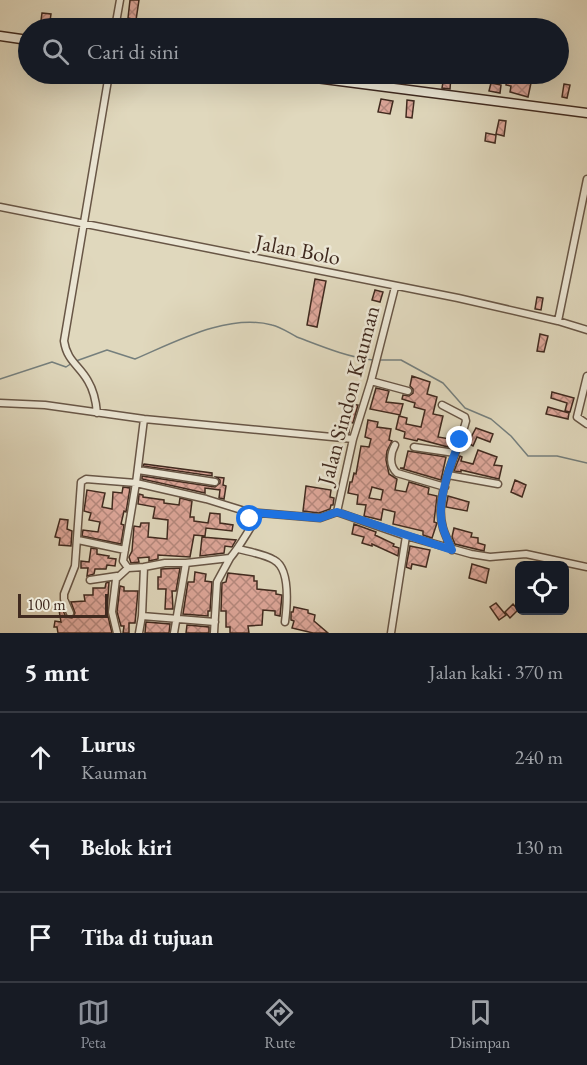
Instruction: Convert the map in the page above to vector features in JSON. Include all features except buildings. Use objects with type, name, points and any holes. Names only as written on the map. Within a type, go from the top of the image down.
[{"type":"street","points":[[117,18],[120,0]]},
{"type":"street","points":[[0,36],[18,38]]},
{"type":"street","points":[[97,413],[93,391],[65,349],[64,334],[107,84]]},
{"type":"street","points":[[362,84],[587,113]]},
{"type":"street","points":[[558,321],[587,179]]},
{"type":"street","name":"Jalan Bolo","points":[[0,207],[458,298],[587,330]]},
{"type":"street","name":"Jalan Sindon Kauman","points":[[337,512],[353,439],[371,381],[395,287]]},
{"type":"street","points":[[587,376],[577,417],[587,424]]},
{"type":"street","points":[[371,381],[408,391]]},
{"type":"street","points":[[0,403],[45,405],[144,419],[353,439]]},
{"type":"street","points":[[442,405],[465,417],[464,431],[448,475],[441,512],[442,527],[452,550]]},
{"type":"street","points":[[128,568],[124,563],[125,550],[144,419]]},
{"type":"street","points":[[395,445],[391,462],[397,473],[445,487]]},
{"type":"street","points":[[414,447],[455,453]]},
{"type":"street","points":[[138,470],[215,482]]},
{"type":"street","points":[[448,475],[498,484]]},
{"type":"street","points":[[70,613],[64,594],[74,572],[82,480],[136,483],[260,514],[320,518],[337,512],[452,550],[490,557],[526,554],[587,567]]},
{"type":"street","points":[[248,512],[251,526]]},
{"type":"street","points":[[214,633],[217,582],[230,558],[260,514]]},
{"type":"street","points":[[391,633],[406,536]]},
{"type":"street","points":[[78,540],[125,550]]},
{"type":"street","points":[[238,549],[273,559],[282,567],[287,598],[285,622]]},
{"type":"street","points":[[90,579],[117,576],[128,568],[230,558]]},
{"type":"street","points":[[174,633],[186,562]]},
{"type":"street","points":[[139,633],[144,567]]},
{"type":"street","points":[[117,576],[112,612],[117,633]]},
{"type":"street","points":[[142,616],[214,622]]},
{"type":"waterway","points":[[76,361],[107,350],[135,359],[202,331],[220,326],[255,322],[275,326],[334,351],[373,360]]},
{"type":"waterway","points":[[377,360],[401,360],[443,383],[465,408],[491,419],[511,436],[528,456],[557,456],[587,463]]},
{"type":"waterway","points":[[0,379],[52,362],[66,367],[72,363]]},
{"type":"route","points":[[250,519],[248,512],[320,518],[337,512],[452,550],[442,527],[442,497],[460,440]]}]
